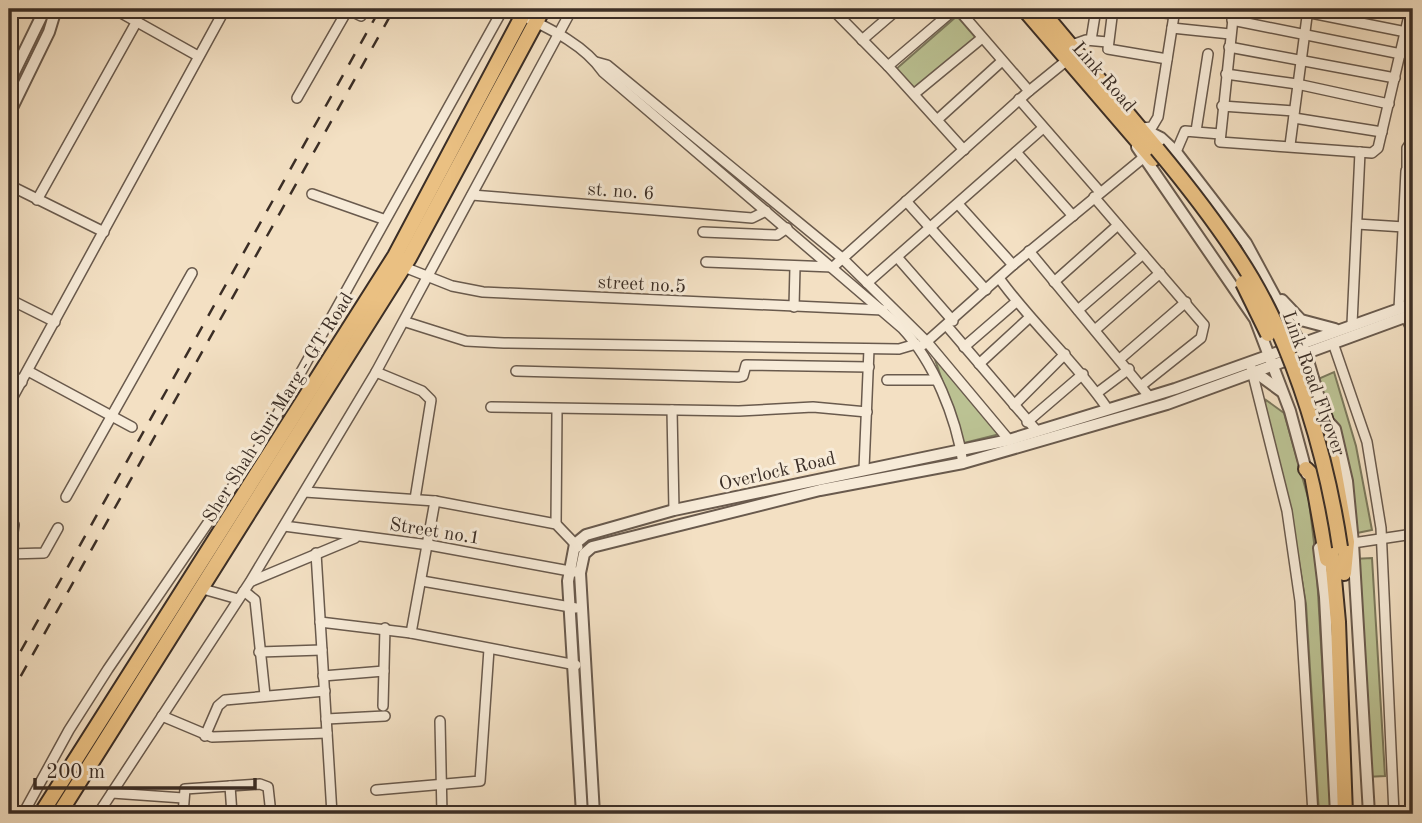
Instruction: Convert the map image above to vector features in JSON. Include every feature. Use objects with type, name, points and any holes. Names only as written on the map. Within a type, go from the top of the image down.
[{"type":"main road","name":"Link Road","points":[[1024,9],[1066,61],[1137,132]]},
{"type":"main road","name":"Link Road","points":[[1040,9],[1072,45],[1137,132]]},
{"type":"main road","name":"Sher Shah Suri Marg - GT Road","points":[[59,814],[404,267],[527,13]]},
{"type":"main road","name":"Sher Shah Suri Marg - GT Road","points":[[41,814],[395,256],[527,13]]},
{"type":"main road","name":"Link Road Flyover","points":[[1137,132],[1151,155],[1224,236],[1269,312],[1320,444],[1334,506],[1355,814]]},
{"type":"main road","points":[[1325,418],[1347,542],[1339,571]]},
{"type":"main road","points":[[1309,472],[1325,555],[1339,571]]},
{"type":"main road","name":"Link Road Flyover","points":[[1339,571],[1345,814]]},
{"type":"street","points":[[9,83],[45,9]]},
{"type":"street","points":[[9,114],[49,32],[56,9]]},
{"type":"street","points":[[114,9],[198,56]]},
{"type":"street","points":[[9,402],[225,9]]},
{"type":"street","points":[[297,98],[347,9],[361,16]]},
{"type":"street","points":[[23,814],[69,730],[108,669],[257,451],[383,219],[503,9]]},
{"type":"street","points":[[98,814],[247,586],[406,322],[572,9]]},
{"type":"street","points":[[839,9],[835,12],[964,150]]},
{"type":"street","points":[[862,40],[898,9]]},
{"type":"street","points":[[888,66],[956,9],[1029,91]]},
{"type":"street","points":[[1091,40],[1096,9]]},
{"type":"street","points":[[1113,9],[1107,42],[1110,51],[1167,59]]},
{"type":"street","points":[[1126,9],[1175,11],[1158,117],[1152,127],[1137,132]]},
{"type":"street","points":[[1234,9],[1220,142],[1360,152],[1376,152],[1406,32],[1408,10]]},
{"type":"street","points":[[1291,9],[1406,32]]},
{"type":"street","points":[[1290,145],[1307,11]]},
{"type":"street","points":[[527,13],[596,62],[603,72],[921,345],[961,450],[963,463]]},
{"type":"street","points":[[1232,20],[1401,54]]},
{"type":"street","points":[[37,200],[136,21]]},
{"type":"street","points":[[1172,28],[1230,34]]},
{"type":"street","points":[[914,94],[982,38]]},
{"type":"street","points":[[1072,45],[1091,40],[1107,42]]},
{"type":"street","points":[[1229,47],[1395,78]]},
{"type":"street","points":[[1196,131],[1208,54]]},
{"type":"street","points":[[937,120],[1002,61]]},
{"type":"street","points":[[706,262],[833,267],[1066,61]]},
{"type":"street","points":[[596,62],[607,65],[665,111],[842,258],[1009,440]]},
{"type":"street","points":[[1226,74],[1297,84],[1389,104]]},
{"type":"street","points":[[1019,100],[1097,194],[1118,225],[1204,325],[1201,338],[1145,390],[1029,251]]},
{"type":"street","points":[[1222,106],[1294,115],[1382,132]]},
{"type":"street","points":[[867,283],[1043,128]]},
{"type":"street","points":[[1176,152],[1183,133],[1196,131],[1220,134]]},
{"type":"street","points":[[1137,132],[1161,138],[1176,152],[1246,243],[1284,304],[1301,320],[1318,327],[1338,330]]},
{"type":"street","points":[[1413,139],[1407,148],[1410,168],[1404,227],[1406,313],[1413,334]]},
{"type":"street","points":[[1016,152],[1073,216]]},
{"type":"street","points":[[1352,324],[1360,152]]},
{"type":"street","points":[[406,322],[466,341],[484,342],[869,349],[899,349],[921,345],[950,323],[1097,194],[1151,155],[1183,211],[1255,319],[1268,360],[1290,411],[1309,472],[1325,597],[1336,814]]},
{"type":"street","points":[[9,185],[104,232]]},
{"type":"street","points":[[312,194],[383,219]]},
{"type":"street","name":"st. no. 6","points":[[472,195],[752,218],[766,211]]},
{"type":"street","points":[[906,201],[986,290]]},
{"type":"street","points":[[958,204],[1013,265]]},
{"type":"street","points":[[1357,224],[1404,227]]},
{"type":"street","points":[[1054,282],[1118,225]]},
{"type":"street","points":[[703,232],[772,235],[787,228]]},
{"type":"street","points":[[1246,243],[1306,354],[1325,418],[1335,429],[1340,444],[1353,543],[1369,814]]},
{"type":"street","points":[[1079,310],[1143,254]]},
{"type":"street","points":[[897,257],[950,323],[964,347],[1031,426],[1083,374]]},
{"type":"street","name":"street no.5","points":[[404,267],[428,278],[483,292],[883,310]]},
{"type":"street","points":[[794,307],[795,267]]},
{"type":"street","points":[[66,497],[192,273]]},
{"type":"street","points":[[1095,330],[1160,273]]},
{"type":"street","points":[[999,278],[1016,302],[1083,374],[1107,408]]},
{"type":"street","points":[[9,299],[55,322]]},
{"type":"street","points":[[964,347],[1016,302]]},
{"type":"street","points":[[1121,358],[1186,302]]},
{"type":"street","points":[[1268,360],[1306,354],[1406,313],[1413,304]]},
{"type":"street","points":[[1268,360],[1299,343],[1352,324],[1406,313]]},
{"type":"street","points":[[979,364],[1030,317]]},
{"type":"street","points":[[1333,343],[1367,442],[1382,537],[1394,814]]},
{"type":"street","points":[[863,469],[869,349]]},
{"type":"street","points":[[1014,405],[1065,354]]},
{"type":"street","name":"Overlock Road","points":[[575,544],[586,535],[603,528],[674,510],[1009,440],[1031,426],[1107,408],[1145,390],[1163,391],[1249,361],[1268,360]]},
{"type":"street","name":"Overlock Road","points":[[584,554],[601,543],[781,499],[963,463],[1167,404],[1254,372],[1268,360]]},
{"type":"street","points":[[1249,361],[1254,372],[1287,511],[1300,601],[1313,814]]},
{"type":"street","points":[[516,371],[738,377],[743,376],[746,365],[869,367]]},
{"type":"street","points":[[1097,393],[1129,369]]},
{"type":"street","points":[[28,371],[132,427]]},
{"type":"street","points":[[376,372],[422,391],[431,400],[415,499]]},
{"type":"street","points":[[1254,372],[1280,391]]},
{"type":"street","points":[[9,373],[22,382]]},
{"type":"street","points":[[887,380],[935,380]]},
{"type":"street","points":[[1163,391],[1167,404]]},
{"type":"street","points":[[491,407],[739,411],[813,407],[867,412]]},
{"type":"street","points":[[556,524],[557,410]]},
{"type":"street","points":[[672,410],[674,510]]},
{"type":"street","points":[[305,492],[435,501],[556,524],[584,554],[574,571],[582,609],[579,745],[582,814]]},
{"type":"street","points":[[411,633],[435,501]]},
{"type":"street","points":[[9,522],[14,525],[9,554],[44,553],[58,528]]},
{"type":"street","name":"Street no.1","points":[[284,526],[429,545],[574,571]]},
{"type":"street","points":[[1353,543],[1413,534]]},
{"type":"street","points":[[247,586],[316,553],[358,537]]},
{"type":"street","points":[[575,544],[569,606],[591,744],[594,814]]},
{"type":"street","points":[[316,553],[332,814]]},
{"type":"street","points":[[422,581],[582,609]]},
{"type":"street","points":[[247,586],[254,600],[265,695]]},
{"type":"street","points":[[203,589],[238,600]]},
{"type":"street","points":[[320,622],[385,628],[580,665]]},
{"type":"street","points":[[326,719],[384,711],[385,628]]},
{"type":"street","points":[[376,790],[477,782],[481,779],[489,649]]},
{"type":"street","points":[[259,652],[322,650]]},
{"type":"street","points":[[323,676],[384,671]]},
{"type":"street","points":[[205,736],[221,702],[265,695],[325,691]]},
{"type":"street","points":[[162,716],[205,736],[327,733]]},
{"type":"street","points":[[440,721],[442,814]]},
{"type":"street","points":[[579,745],[591,744]]},
{"type":"street","points":[[183,814],[183,798],[188,788],[268,785],[271,814]]},
{"type":"street","points":[[230,786],[232,814]]},
{"type":"street","points":[[112,793],[183,798]]},
{"type":"green space","points":[[957,16],[976,38],[918,95],[895,70]]},
{"type":"green space","points":[[933,354],[1000,434],[964,443]]},
{"type":"green space","points":[[1334,372],[1356,446],[1372,530],[1352,534],[1318,379]]},
{"type":"green space","points":[[1266,400],[1284,413],[1309,501],[1316,559],[1331,814],[1319,814],[1306,604],[1290,508],[1263,411]]},
{"type":"green space","points":[[1372,558],[1385,776],[1366,777],[1353,559]]},
{"type":"railway","points":[[9,672],[380,9]]},
{"type":"railway","points":[[9,697],[394,9]]}]
